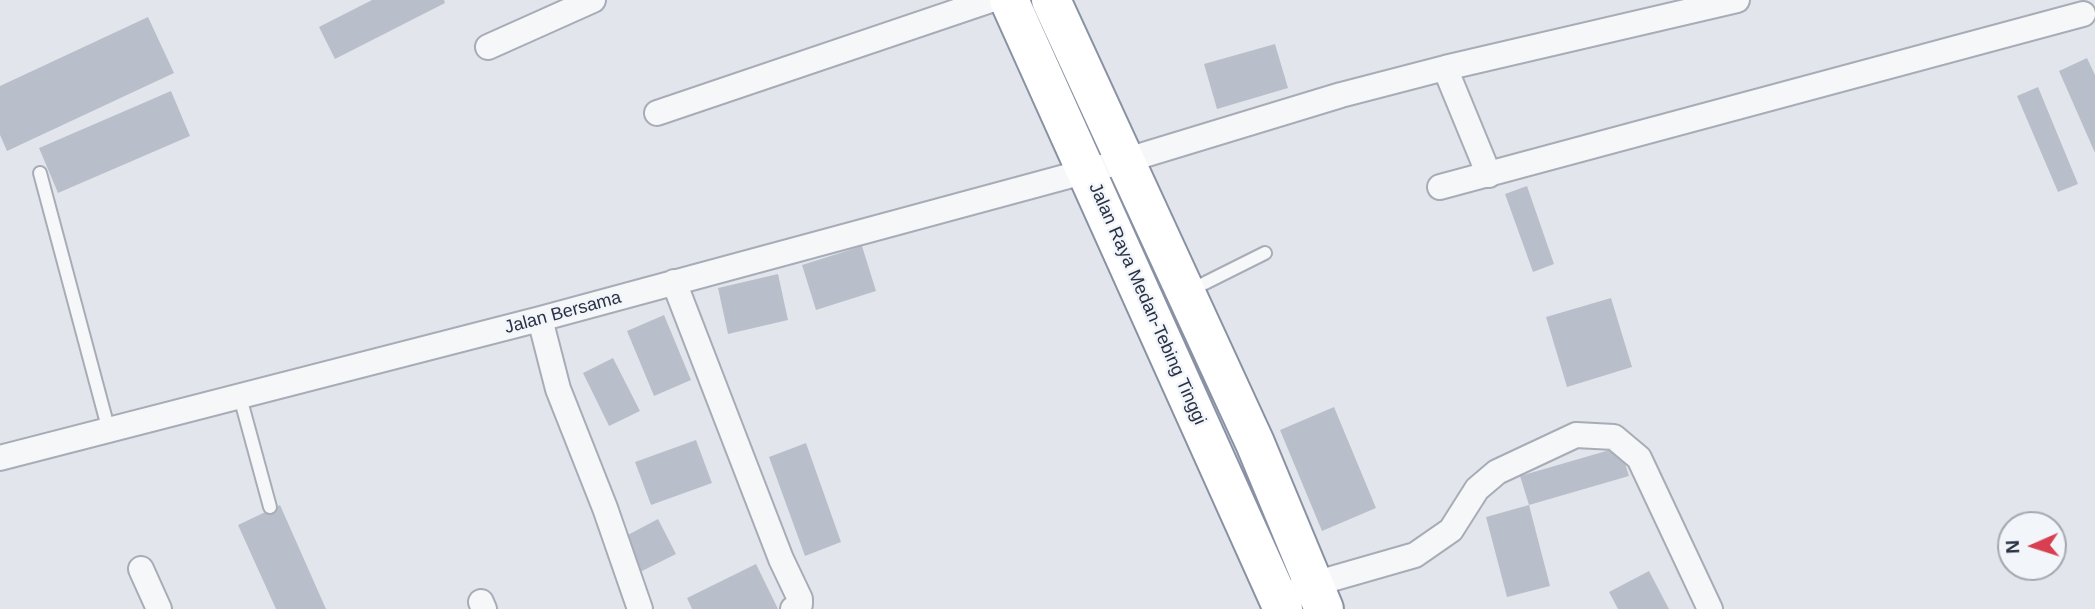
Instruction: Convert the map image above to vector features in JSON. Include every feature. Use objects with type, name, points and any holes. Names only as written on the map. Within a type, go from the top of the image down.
[{"type":"highway","name":"Jalan Raya Medan-Tebing Tinggi","points":[[1009,0],[1281,602]]},
{"type":"highway","points":[[1051,0],[1255,443],[1319,596]]},
{"type":"street","points":[[488,47],[593,0]]},
{"type":"street","points":[[657,113],[991,0]]},
{"type":"street","name":"Jalan Bersama","points":[[0,458],[540,320],[1124,161],[1341,95],[1737,0]]},
{"type":"street","points":[[1440,187],[2084,8]]},
{"type":"street","points":[[1445,68],[1489,175]]},
{"type":"street","points":[[674,282],[781,559],[800,599],[800,604],[793,609]]},
{"type":"street","points":[[540,320],[558,389],[605,508],[640,609]]},
{"type":"street","points":[[1281,602],[1319,596],[1415,555],[1451,530],[1478,489],[1497,472],[1576,435],[1614,437],[1639,458],[1710,609]]},
{"type":"street","points":[[141,569],[159,609]]},
{"type":"lane","points":[[40,173],[109,432]]},
{"type":"lane","points":[[1185,293],[1265,253]]},
{"type":"lane","points":[[240,397],[270,506]]},
{"type":"building","points":[[372,0],[444,0],[445,3],[335,59],[319,27]]},
{"type":"building","points":[[148,17],[174,73],[7,151],[0,135],[0,86]]},
{"type":"building","points":[[1275,44],[1288,88],[1217,109],[1204,64]]},
{"type":"building","points":[[2087,58],[2095,75],[2095,153],[2059,71]]},
{"type":"building","points":[[2038,87],[2078,184],[2058,192],[2017,96]]},
{"type":"building","points":[[171,91],[190,136],[58,193],[39,148]]},
{"type":"building","points":[[1527,186],[1554,264],[1533,272],[1505,194]]},
{"type":"building","points":[[862,246],[876,291],[816,310],[802,265]]},
{"type":"building","points":[[778,274],[788,320],[728,334],[718,288]]},
{"type":"building","points":[[1611,298],[1632,367],[1567,387],[1546,317]]},
{"type":"building","points":[[664,315],[691,380],[654,396],[627,331]]},
{"type":"building","points":[[613,358],[640,411],[609,426],[583,373]]},
{"type":"building","points":[[1334,407],[1376,508],[1322,531],[1280,430]]},
{"type":"building","points":[[696,440],[712,483],[651,505],[635,462]]},
{"type":"building","points":[[806,443],[841,542],[805,556],[769,457]]},
{"type":"building","points":[[1620,447],[1629,476],[1529,505],[1520,476]]},
{"type":"building","points":[[280,505],[326,609],[276,609],[238,525]]},
{"type":"building","points":[[1529,505],[1550,586],[1507,597],[1486,517]]},
{"type":"building","points":[[658,519],[676,554],[640,572],[622,538]]},
{"type":"building","points":[[756,564],[778,609],[692,609],[687,598]]},
{"type":"building","points":[[1649,571],[1669,609],[1618,609],[1609,592]]}]
